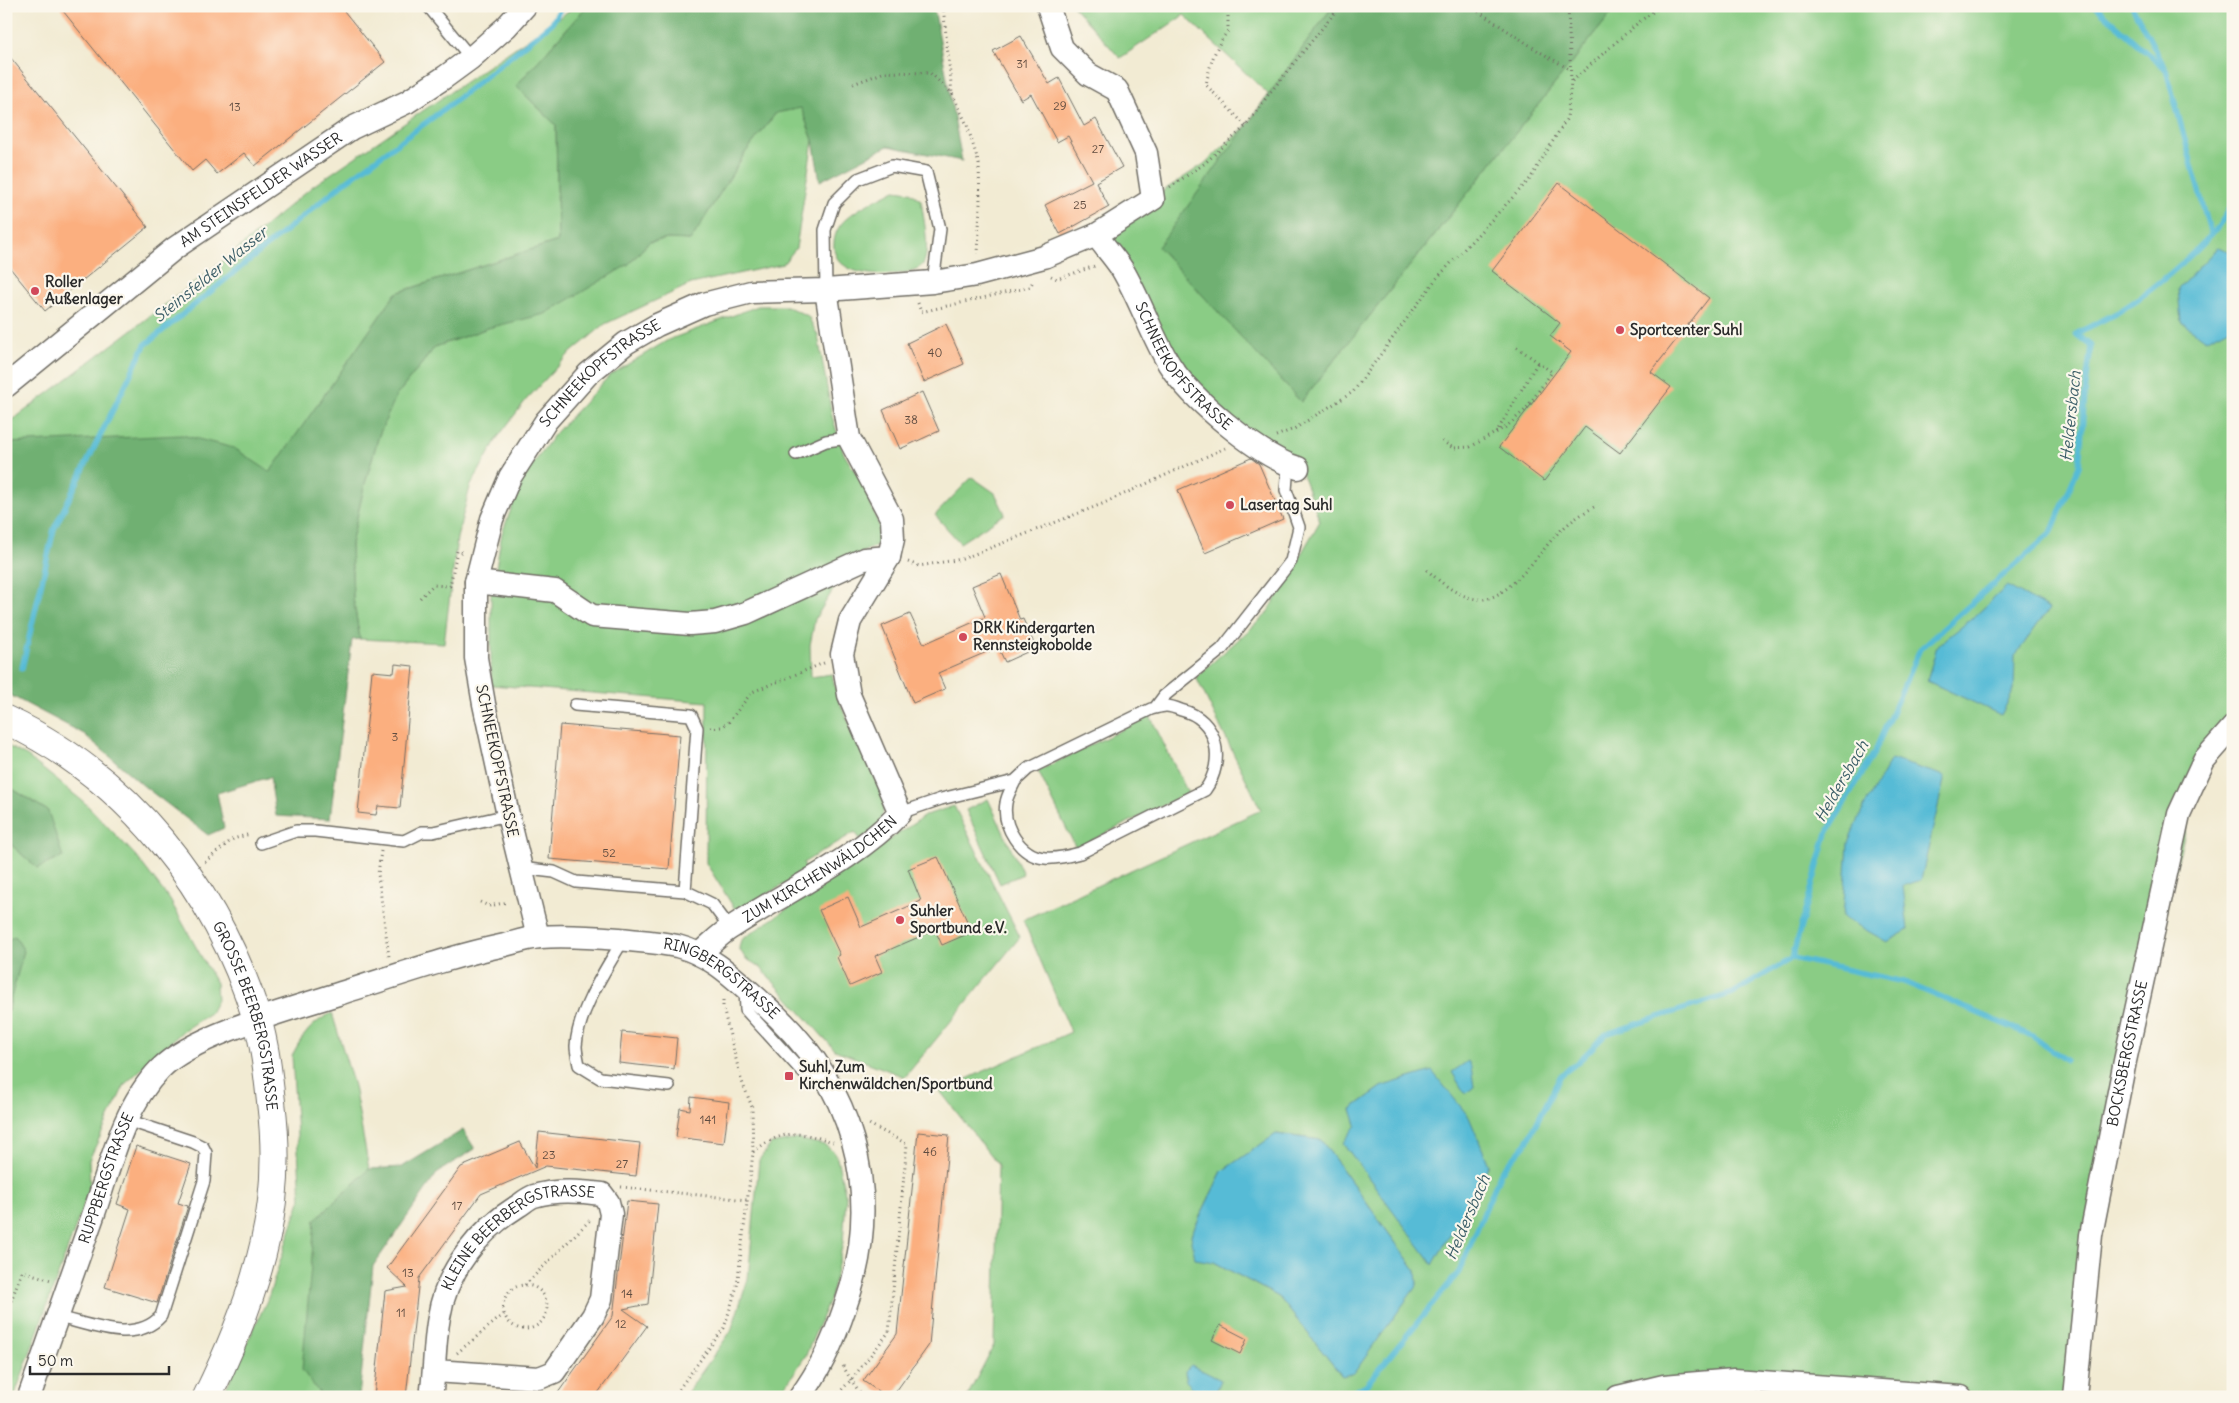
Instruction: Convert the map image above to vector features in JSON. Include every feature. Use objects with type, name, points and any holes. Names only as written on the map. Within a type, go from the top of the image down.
[{"type":"street","name":"AM STEINSFELDER WASSER","points":[[6,386],[175,248],[352,128],[407,102],[471,58],[506,27],[525,6]]},
{"type":"street","points":[[1048,6],[1062,48],[1088,74],[1117,90],[1146,153],[1154,199]]},
{"type":"street","name":"SCHNEEKOPFSTRASSE","points":[[538,937],[530,897],[520,868],[484,704],[476,658],[476,582],[492,519],[510,478],[546,421],[588,374],[626,343],[657,325],[704,304],[751,292],[826,290],[933,282],[977,275],[1044,257],[1096,236],[1154,199]]},
{"type":"street","name":"SCHNEEKOPFSTRASSE","points":[[1096,236],[1121,268],[1169,364],[1192,393],[1252,443],[1293,466]]},
{"type":"street","name":"ZUM KIRCHENWÄLDCHEN","points":[[699,954],[730,928],[822,872],[885,829],[900,813],[849,695],[842,654],[850,621],[889,558],[893,539],[892,519],[849,438],[826,290]]},
{"type":"street","points":[[476,582],[555,591],[592,616],[690,624],[715,622],[746,613],[864,559],[889,558]]},
{"type":"street","name":"GROSSE BEERBERGSTRASSE","points":[[6,720],[30,731],[75,759],[113,790],[165,844],[189,875],[212,911],[233,952],[258,1020],[268,1072],[274,1134],[272,1201],[264,1243],[249,1299],[222,1367],[207,1397]]},
{"type":"street","name":"BOCKSBERGSTRASSE","points":[[2075,1397],[2091,1234],[2125,1061],[2179,814],[2204,760],[2233,727]]},
{"type":"street","name":"RINGBERGSTRASSE","points":[[258,1020],[464,953],[538,937],[586,936],[661,943],[699,954],[720,964],[807,1047],[841,1108],[853,1136],[856,1149],[863,1205],[861,1244],[852,1288],[832,1345],[800,1397]]},
{"type":"street","name":"RUPPBERGSTRASSE","points":[[29,1397],[131,1107],[162,1066],[189,1047],[258,1020]]},
{"type":"street","name":"KLEINE BEERBERGSTRASSE","points":[[431,1397],[439,1316],[450,1283],[463,1258],[481,1235],[499,1218],[533,1196],[556,1192],[580,1191],[602,1194],[608,1202],[611,1214],[601,1298],[593,1316],[554,1372],[539,1378],[435,1371]]},
{"type":"street","points":[[1618,1397],[1664,1386],[1734,1380],[1961,1397]]},
{"type":"lane","points":[[428,6],[471,58]]},
{"type":"lane","points":[[826,290],[825,230],[834,203],[858,179],[892,166],[926,172],[940,229],[933,282]]},
{"type":"lane","points":[[796,454],[826,440],[849,438]]},
{"type":"lane","points":[[1155,708],[1164,696],[1222,649],[1291,561],[1299,527],[1286,490],[1293,466]]},
{"type":"lane","points":[[574,705],[691,715],[697,728],[685,891]]},
{"type":"lane","points":[[1167,706],[1188,711],[1202,719],[1210,729],[1216,749],[1216,764],[1212,780],[1205,790],[1080,853],[1063,857],[1043,858],[1025,850],[1013,835],[1005,817],[1006,801],[1015,781],[1028,769],[1155,708],[1167,706]]},
{"type":"lane","points":[[900,813],[941,799],[1015,781]]},
{"type":"lane","points":[[261,843],[296,832],[404,841],[422,832],[432,832],[508,816]]},
{"type":"lane","points":[[520,868],[554,872],[576,882],[685,891],[712,904],[730,928]]},
{"type":"lane","points":[[623,940],[595,990],[582,1020],[576,1046],[579,1065],[600,1078],[669,1086]]},
{"type":"lane","points":[[58,1317],[120,1331],[135,1331],[152,1326],[161,1316],[204,1181],[206,1153],[204,1147],[194,1142],[127,1120]]},
{"type":"path","points":[[370,6],[375,12],[381,6]]},
{"type":"path","points":[[943,6],[952,93],[967,125],[979,164],[980,202],[977,275]]},
{"type":"path","points":[[1228,6],[1228,31],[1219,42],[1211,63],[1206,85],[1246,126]]},
{"type":"path","points":[[1154,199],[1204,164],[1246,126],[1269,94],[1340,6]]},
{"type":"path","points":[[1470,6],[1571,70]]},
{"type":"path","points":[[889,558],[901,559],[918,566],[962,559],[1252,443],[1294,429],[1353,392],[1436,279],[1530,179],[1567,118],[1571,82],[1568,6]]},
{"type":"path","points":[[1571,82],[1661,6]]},
{"type":"path","points":[[853,84],[885,72],[930,73],[952,93]]},
{"type":"path","points":[[1442,441],[1453,448],[1470,447],[1506,427],[1525,410],[1552,372],[1515,346]]},
{"type":"path","points":[[1495,433],[1538,362]]},
{"type":"path","points":[[1427,570],[1439,581],[1460,594],[1484,599],[1496,594],[1515,581],[1558,533],[1579,515],[1594,507]]},
{"type":"path","points":[[420,598],[433,585],[450,586],[457,551]]},
{"type":"path","points":[[697,728],[721,728],[728,723],[752,692],[816,668],[842,654]]},
{"type":"path","points":[[215,854],[233,839],[257,831]]},
{"type":"path","points":[[382,838],[378,874],[392,977]]},
{"type":"path","points":[[480,902],[489,906],[530,897]]},
{"type":"path","points":[[673,1397],[724,1328],[737,1286],[753,1153],[752,1107],[740,1079],[723,1008],[724,995],[741,984]]},
{"type":"path","points":[[835,1397],[889,1332],[907,1144],[841,1108]]},
{"type":"path","points":[[753,1153],[770,1139],[796,1133],[808,1134],[856,1149]]},
{"type":"path","points":[[6,1315],[22,1271],[68,1286]]},
{"type":"path","points":[[525,1285],[539,1290],[547,1302],[546,1317],[536,1327],[529,1329],[515,1327],[504,1314],[506,1296],[517,1287],[525,1285]]},
{"type":"path","points":[[435,1371],[504,1314]]},
{"type":"path","points":[[832,1345],[851,1380],[863,1397]]},
{"type":"green space","points":[[576,6],[587,6],[516,86],[556,125],[558,241],[396,293],[270,473],[234,448],[6,443],[6,425],[228,257],[313,186]]},
{"type":"green space","points":[[587,6],[931,6],[935,13],[962,161],[888,146],[820,181],[813,140],[801,108],[776,113],[745,153],[691,240],[668,239],[649,242],[629,264],[545,314],[488,328],[435,347],[396,396],[379,435],[364,487],[351,544],[353,598],[360,639],[352,640],[330,819],[276,816],[270,777],[217,793],[224,828],[208,835],[145,787],[84,734],[6,693],[6,443],[182,435],[234,448],[270,472],[396,293],[558,241],[556,125],[516,86]]},
{"type":"green space","points":[[1073,6],[1333,6],[1159,247],[1301,402],[1617,6],[2233,6],[2233,727],[2204,760],[2125,1061],[2075,1397],[967,1397],[994,1345],[998,1165],[940,1091],[1071,1032],[1023,920],[1261,810],[1196,677],[1266,615],[1320,521],[1297,461],[1192,393],[1096,235],[1204,164],[1246,126],[1268,94],[1184,15],[1120,58]],"holes":[[[1383,1086],[1489,1165],[1433,1264],[1343,1143],[1357,1125],[1351,1109]],[[1277,1134],[1321,1140],[1416,1271],[1417,1285],[1342,1376],[1279,1297],[1214,1262],[1191,1235],[1222,1171]]]},
{"type":"green space","points":[[1333,6],[1617,6],[1301,402],[1158,247]]},
{"type":"green space","points":[[801,107],[813,140],[796,248],[783,264],[691,284],[605,324],[568,355],[526,400],[498,437],[470,487],[457,538],[444,643],[360,639],[353,598],[351,544],[364,487],[379,435],[396,396],[435,347],[488,328],[629,264],[649,242],[668,239],[691,240],[745,153],[776,113]]},
{"type":"green space","points":[[895,190],[910,192],[921,200],[926,242],[923,264],[905,273],[890,275],[858,272],[845,266],[836,256],[834,242],[839,227],[857,210]]},
{"type":"green space","points":[[758,306],[786,306],[808,316],[818,336],[832,416],[844,454],[863,484],[885,541],[839,564],[841,577],[815,619],[810,645],[811,677],[832,674],[838,699],[882,793],[884,808],[879,828],[860,839],[855,832],[803,863],[807,872],[736,911],[706,863],[707,702],[491,685],[491,596],[502,533],[523,478],[554,435],[610,375],[668,340]]},
{"type":"green space","points":[[972,477],[995,493],[1005,514],[960,543],[935,515]]},
{"type":"green space","points":[[1150,716],[1188,793],[1076,848],[1038,771]]},
{"type":"green space","points":[[6,745],[28,757],[85,803],[136,856],[170,900],[216,983],[217,1000],[210,1013],[184,1030],[125,1084],[89,1160],[90,1187],[14,1397],[6,1397],[6,1016],[10,1006],[16,937],[6,941],[6,840],[37,868],[48,811],[6,785]]},
{"type":"green space","points":[[6,785],[48,811],[63,857],[37,868],[6,840]]},
{"type":"green space","points":[[988,799],[1023,874],[1000,884],[966,810]]},
{"type":"green space","points":[[954,806],[1020,937],[905,1077],[835,1050],[760,967],[745,958],[739,948],[741,940],[926,815]]},
{"type":"green space","points":[[15,936],[24,951],[6,1016],[6,941]]},
{"type":"green space","points":[[332,1013],[354,1086],[369,1169],[315,1220],[322,1395],[320,1397],[222,1397],[268,1298],[301,1198],[292,1056],[308,1031]]},
{"type":"green space","points":[[463,1130],[475,1149],[438,1172],[373,1266],[359,1397],[320,1397],[321,1395],[302,1370],[315,1220],[369,1169],[402,1167]]},
{"type":"green space","points":[[797,1139],[825,1145],[836,1154],[846,1197],[843,1243],[831,1295],[806,1355],[778,1397],[684,1397],[731,1331],[748,1279],[759,1160],[771,1144]]},
{"type":"water","points":[[2218,247],[2233,253],[2233,326],[2206,340],[2181,322],[2178,289]]},
{"type":"water","points":[[2007,586],[2049,609],[2015,656],[2014,690],[2001,715],[1927,681],[1937,646],[1974,617]]},
{"type":"water","points":[[1891,759],[1945,776],[1921,880],[1903,886],[1908,930],[1887,942],[1843,917],[1848,843],[1864,807]]},
{"type":"water","points":[[1468,1061],[1471,1066],[1474,1087],[1465,1094],[1452,1072]]},
{"type":"water","points":[[1432,1071],[1469,1117],[1489,1165],[1433,1265],[1343,1143],[1356,1125],[1351,1109],[1383,1086]]},
{"type":"water","points":[[1276,1134],[1321,1140],[1416,1271],[1417,1285],[1354,1373],[1342,1376],[1279,1297],[1214,1262],[1195,1259],[1191,1235],[1222,1171]]},
{"type":"water","points":[[1191,1365],[1221,1380],[1214,1397],[1202,1397],[1186,1381],[1185,1371]]},
{"type":"building","points":[[59,6],[340,6],[385,62],[255,166],[244,153],[217,174],[205,160],[192,171]]},
{"type":"building","points":[[1021,36],[1049,84],[1059,78],[1084,126],[1096,119],[1122,167],[1096,182],[1109,207],[1060,234],[1045,205],[1092,181],[1068,136],[1057,142],[1031,94],[1021,100],[993,51]]},
{"type":"building","points":[[6,52],[148,227],[45,311],[6,263]]},
{"type":"building","name":"Sportcenter Suhl","points":[[1559,183],[1709,298],[1651,372],[1671,387],[1620,453],[1585,427],[1544,481],[1499,447],[1571,352],[1550,336],[1560,323],[1492,271]]},
{"type":"building","points":[[946,324],[964,364],[924,382],[907,343]]},
{"type":"building","points":[[922,392],[939,431],[900,449],[883,410]]},
{"type":"building","name":"Lasertag Suhl","points":[[1251,458],[1259,464],[1283,519],[1205,553],[1178,490]]},
{"type":"building","name":"DRK Kindergarten Rennsteigkobolde","points":[[1001,574],[1020,620],[1023,619],[1036,648],[1005,662],[998,647],[938,673],[945,689],[913,703],[882,626],[910,614],[924,644],[985,617],[972,586]]},
{"type":"building","points":[[395,664],[413,666],[400,808],[378,806],[376,815],[358,813],[372,671],[394,673]]},
{"type":"building","points":[[560,725],[680,735],[669,869],[549,859]]},
{"type":"building","name":"Suhler Sportbund e.V.","points":[[938,857],[972,932],[942,945],[935,930],[875,956],[882,972],[850,986],[837,957],[840,955],[819,910],[848,897],[861,927],[921,901],[908,869]]},
{"type":"building","points":[[622,1032],[677,1038],[674,1069],[619,1063]]},
{"type":"building","points":[[691,1097],[729,1102],[724,1143],[676,1137],[680,1108],[690,1110]]},
{"type":"building","points":[[539,1132],[640,1143],[636,1176],[546,1166],[481,1194],[419,1278],[406,1397],[374,1397],[385,1291],[407,1287],[387,1268],[461,1167],[520,1142],[535,1168]]},
{"type":"building","points":[[918,1132],[949,1135],[929,1345],[892,1397],[887,1397],[863,1381],[897,1334]]},
{"type":"building","points":[[136,1146],[191,1164],[178,1203],[188,1206],[157,1303],[105,1287],[130,1209],[117,1204]]},
{"type":"building","points":[[627,1201],[658,1204],[648,1304],[623,1309],[647,1326],[595,1397],[555,1397],[613,1316]]},
{"type":"building","points":[[1220,1325],[1247,1339],[1240,1354],[1212,1340]]},
{"type":"waterway","name":"Steinsfelder Wasser","points":[[22,668],[54,529],[145,345],[344,183],[451,104],[552,23],[562,6]]},
{"type":"waterway","points":[[2095,6],[2166,70],[2211,235]]},
{"type":"waterway","points":[[2132,6],[2164,66]]},
{"type":"waterway","name":"Heldersbach","points":[[1344,1397],[1366,1385],[1459,1272],[1501,1172],[1527,1142],[1561,1075],[1578,1062],[1606,1034],[1733,993],[1792,958],[1827,833],[1874,753],[1920,649],[2051,533],[2079,466],[2091,346],[2076,334],[2120,311],[2166,277],[2200,247],[2214,231],[2233,202]]},
{"type":"waterway","points":[[1792,958],[1904,982],[2032,1036],[2066,1060]]},
{"type":"place","name":"Roller Außenlager","points":[[35,291]]},
{"type":"place","name":"Sportcenter Suhl","points":[[1620,330]]},
{"type":"place","name":"Lasertag Suhl","points":[[1230,505]]},
{"type":"place","name":"DRK Kindergarten Rennsteigkobolde","points":[[963,637]]},
{"type":"place","name":"Suhler Sportbund e.V.","points":[[900,920]]},
{"type":"place","name":"Suhl, Zum Kirchenwäldchen/Sportbund","points":[[789,1076]]}]
